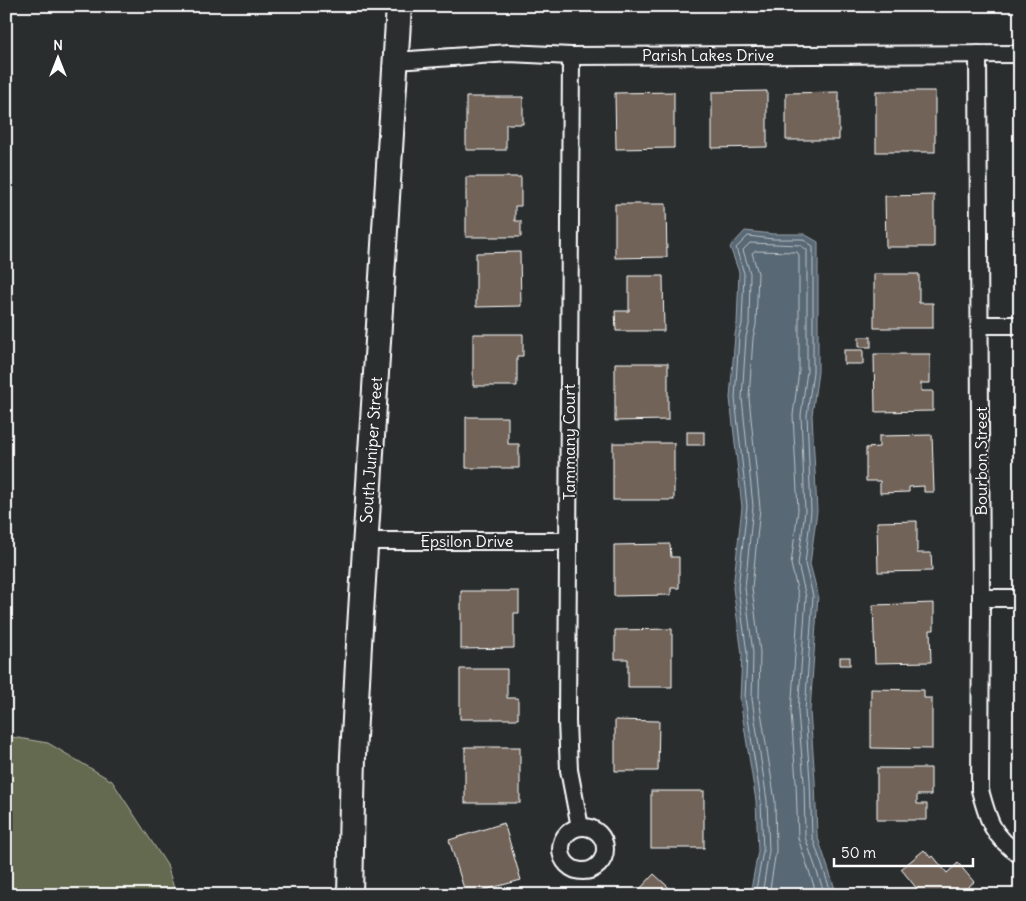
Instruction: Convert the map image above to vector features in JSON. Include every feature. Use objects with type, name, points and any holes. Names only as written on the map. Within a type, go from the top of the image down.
[{"type":"street","name":"South Juniper Street","points":[[350,895],[353,756],[399,6]]},
{"type":"street","name":"Parish Lakes Drive","points":[[396,60],[509,54],[571,56],[1020,54]]},
{"type":"street","name":"Bourbon Street","points":[[978,54],[982,598],[980,790],[988,820],[998,836],[1020,855]]},
{"type":"street","name":"Tammany Court","points":[[571,56],[567,721],[569,770],[580,827]]},
{"type":"street","points":[[981,325],[1020,325]]},
{"type":"street","name":"Epsilon Drive","points":[[365,541],[568,541]]},
{"type":"street","points":[[982,598],[1020,598]]},
{"type":"green space","points":[[6,736],[48,743],[112,781],[167,865],[176,895],[6,895]]},
{"type":"water","points":[[745,231],[773,234],[804,234],[818,242],[818,372],[812,415],[817,511],[810,564],[818,595],[810,711],[817,835],[837,895],[750,895],[758,851],[756,801],[740,700],[742,654],[733,588],[742,507],[730,398],[737,324],[739,272],[730,247]]},
{"type":"building","points":[[767,91],[767,147],[712,148],[712,92]]},
{"type":"building","points":[[876,91],[935,91],[935,152],[876,152]]},
{"type":"building","points":[[674,92],[674,148],[616,149],[615,93]]},
{"type":"building","points":[[839,92],[839,140],[786,140],[786,93]]},
{"type":"building","points":[[466,97],[523,97],[523,124],[506,124],[506,150],[466,150]]},
{"type":"building","points":[[466,177],[521,177],[521,206],[515,206],[515,221],[521,221],[521,237],[466,237]]},
{"type":"building","points":[[934,195],[934,247],[886,247],[885,196]]},
{"type":"building","points":[[615,204],[666,204],[667,257],[615,258]]},
{"type":"building","points":[[520,252],[521,306],[476,307],[476,253]]},
{"type":"building","points":[[874,274],[919,274],[919,303],[933,303],[933,328],[874,328]]},
{"type":"building","points":[[629,276],[663,276],[664,331],[616,331],[615,311],[629,311]]},
{"type":"building","points":[[473,334],[523,334],[523,356],[517,356],[517,386],[473,386]]},
{"type":"building","points":[[859,337],[871,337],[871,347],[859,347]]},
{"type":"building","points":[[844,350],[863,350],[863,364],[844,364]]},
{"type":"building","points":[[874,354],[930,354],[930,383],[921,383],[921,391],[933,391],[933,411],[875,412]]},
{"type":"building","points":[[615,363],[668,363],[668,420],[615,421]]},
{"type":"building","points":[[466,417],[508,417],[508,444],[519,444],[519,468],[466,468]]},
{"type":"building","points":[[687,432],[704,432],[704,445],[687,445]]},
{"type":"building","points":[[932,435],[934,492],[924,492],[924,486],[909,487],[909,492],[880,493],[880,481],[866,481],[866,448],[879,447],[879,436]]},
{"type":"building","points":[[613,443],[674,443],[674,500],[613,500]]},
{"type":"building","points":[[917,521],[917,553],[931,553],[932,571],[878,572],[877,522]]},
{"type":"building","points":[[670,544],[671,557],[679,557],[679,588],[671,588],[671,595],[614,596],[614,545]]},
{"type":"building","points":[[461,591],[519,591],[519,613],[514,613],[514,648],[461,649]]},
{"type":"building","points":[[934,603],[934,630],[930,630],[931,662],[875,663],[873,605]]},
{"type":"building","points":[[672,629],[672,687],[628,687],[628,659],[615,659],[615,630]]},
{"type":"building","points":[[840,657],[850,657],[850,665],[840,665]]},
{"type":"building","points":[[460,669],[507,669],[507,698],[518,698],[518,719],[460,719]]},
{"type":"building","points":[[871,689],[924,690],[924,698],[932,698],[932,749],[871,748]]},
{"type":"building","points":[[615,720],[659,721],[658,771],[615,771]]},
{"type":"building","points":[[465,747],[520,747],[520,803],[465,803]]},
{"type":"building","points":[[877,768],[931,768],[931,795],[917,795],[917,804],[927,804],[927,820],[877,820]]},
{"type":"building","points":[[651,791],[704,791],[704,848],[651,848]]},
{"type":"building","points":[[504,823],[521,880],[466,895],[449,840]]},
{"type":"building","points":[[924,850],[931,858],[933,856],[947,873],[958,863],[974,882],[959,895],[922,895],[901,869]]},
{"type":"building","points":[[654,874],[677,895],[640,895],[637,892]]}]
